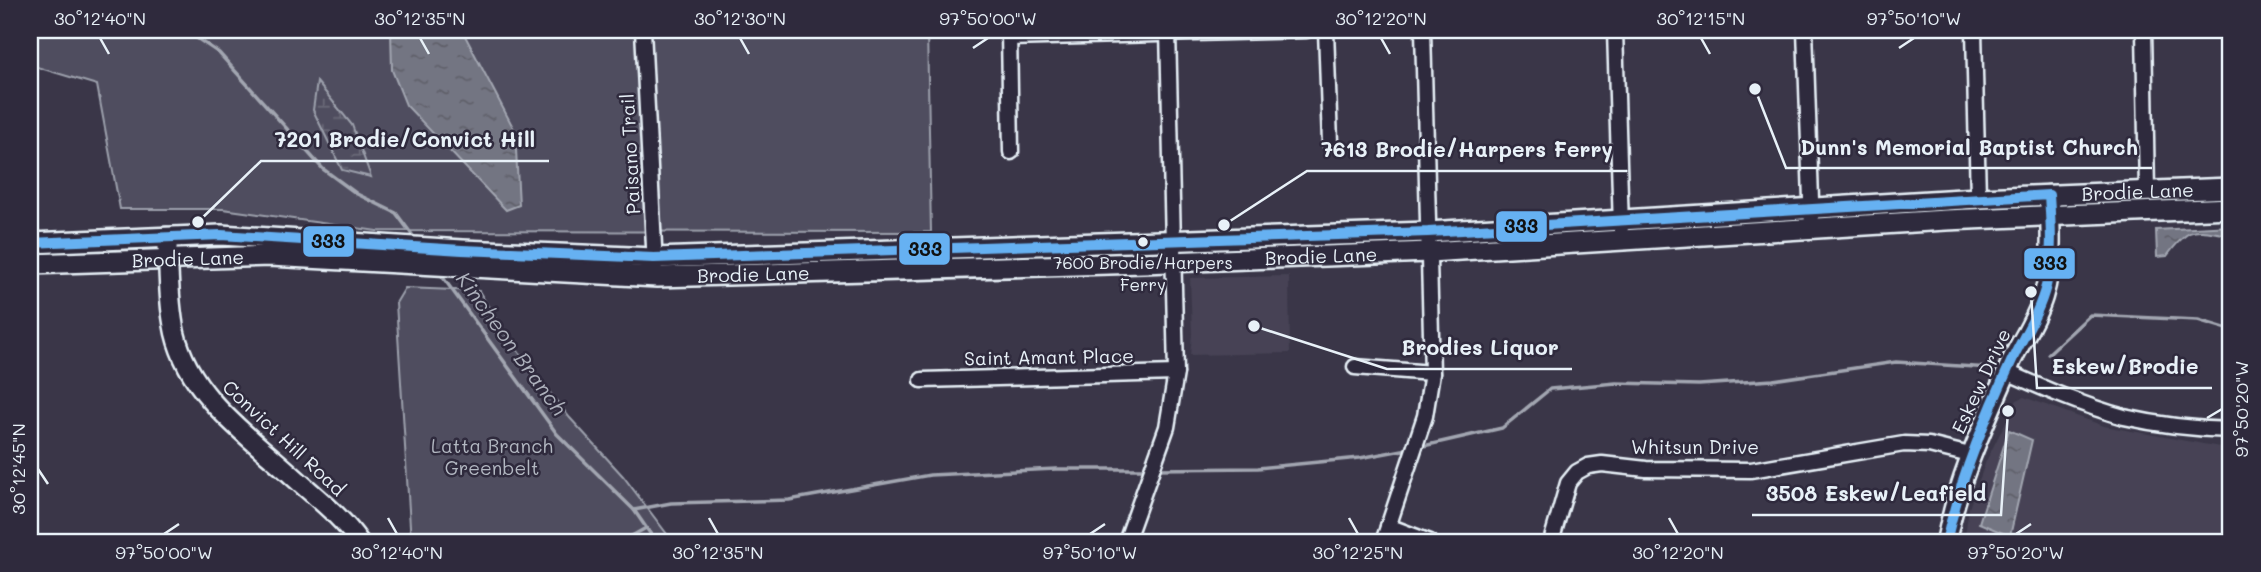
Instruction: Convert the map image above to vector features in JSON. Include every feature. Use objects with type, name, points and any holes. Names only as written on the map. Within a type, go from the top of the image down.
[{"type":"main road","name":"Brodie Lane","points":[[30,243],[221,235],[326,241],[620,276],[655,267],[1174,241],[1428,232],[1812,229],[2049,205],[2147,192],[2231,188]]},
{"type":"main road","name":"Brodie Lane","points":[[655,267],[1174,262],[1429,252],[1810,208],[1978,198],[2049,205],[2231,208]]},
{"type":"main road","name":"Brodie Lane","points":[[30,264],[270,256],[466,258]]},
{"type":"street","name":"Paisano Trail","points":[[643,30],[655,267]]},
{"type":"street","points":[[1011,152],[1009,34],[1306,30]]},
{"type":"street","points":[[1326,30],[1330,143]]},
{"type":"street","points":[[1383,542],[1425,416],[1432,373],[1423,30]]},
{"type":"street","points":[[1615,30],[1621,230]]},
{"type":"street","points":[[1805,30],[1812,229]]},
{"type":"street","points":[[1974,30],[1978,198]]},
{"type":"street","points":[[2144,30],[2147,192]]},
{"type":"street","points":[[1126,542],[1159,451],[1172,404],[1176,373],[1168,32]]},
{"type":"street","name":"Eskew Drive","points":[[1946,542],[1970,455],[2043,299],[2050,262],[2049,205]]},
{"type":"street","name":"Convict Hill Road","points":[[167,237],[170,300],[176,336],[187,366],[197,383],[221,412],[330,510],[359,542]]},
{"type":"street","points":[[1355,367],[1432,373]]},
{"type":"street","points":[[2007,372],[2091,407],[2123,416],[2164,425],[2231,430]]},
{"type":"street","name":"Saint Amant Place","points":[[922,380],[1176,373]]},
{"type":"street","name":"Whitsun Drive","points":[[1551,542],[1568,483],[1577,472],[1588,466],[1602,464],[1646,469],[1751,470],[1904,444],[1929,445],[1970,455]]},
{"type":"street","points":[[1388,526],[1430,542]]},
{"type":"shaded area","points":[[1289,276],[1290,353],[1190,355],[1190,278]]},
{"type":"shaded area","points":[[2024,397],[2104,426],[2231,449],[2231,542],[1964,542],[1969,508],[1986,461],[2017,400]]},
{"type":"green space","points":[[30,30],[927,30],[931,232],[377,231],[223,209],[120,209],[97,85],[30,65]]},
{"type":"green space","points":[[317,82],[352,125],[371,177],[342,170],[313,110]]},
{"type":"green space","name":"Latta Branch Greenbelt","points":[[405,288],[479,291],[528,365],[570,418],[623,476],[673,542],[411,542],[396,303]]},
{"type":"water","points":[[391,30],[462,30],[515,131],[519,205],[506,210],[406,105],[392,70]]},
{"type":"water","points":[[2231,226],[2231,235],[2200,231],[2188,234],[2167,256],[2157,257],[2156,230]]},
{"type":"water","points":[[2009,430],[2032,440],[2010,536],[1979,523]]},
{"type":"waterway","name":"Kincheon Branch","points":[[185,30],[219,53],[323,169],[357,194],[396,213],[416,240]]},
{"type":"waterway","name":"Kincheon Branch","points":[[439,272],[557,434],[634,510],[656,542]]},
{"type":"waterway","points":[[2048,354],[2090,315],[2198,320],[2231,330]]},
{"type":"waterway","points":[[1419,447],[1502,428],[1550,389],[1616,383],[1699,385],[1773,380],[1896,362],[1991,368]]},
{"type":"waterway","points":[[1155,469],[1258,468],[1360,458],[1408,449]]},
{"type":"waterway","points":[[634,510],[671,503],[789,500],[930,475],[1056,469],[1147,469]]},
{"type":"waterway","points":[[621,542],[646,528]]},
{"type":"transit line","name":"333","points":[[30,243],[221,235],[462,250],[654,258],[1428,232],[2049,195],[2051,252],[2046,286],[1983,426],[1958,495],[1946,542]]},
{"type":"place","name":"Dunn's Memorial Baptist Church","points":[[1755,89]]},
{"type":"place","name":"7201 Brodie/Convict Hill","points":[[198,222]]},
{"type":"place","name":"7613 Brodie/Harpers Ferry","points":[[1224,225]]},
{"type":"place","name":"7600 Brodie/Harpers Ferry","points":[[1143,242]]},
{"type":"place","name":"Eskew/Brodie","points":[[2031,292]]},
{"type":"place","name":"Brodies Liquor","points":[[1254,326]]},
{"type":"place","name":"3508 Eskew/Leafield","points":[[2008,411]]}]
